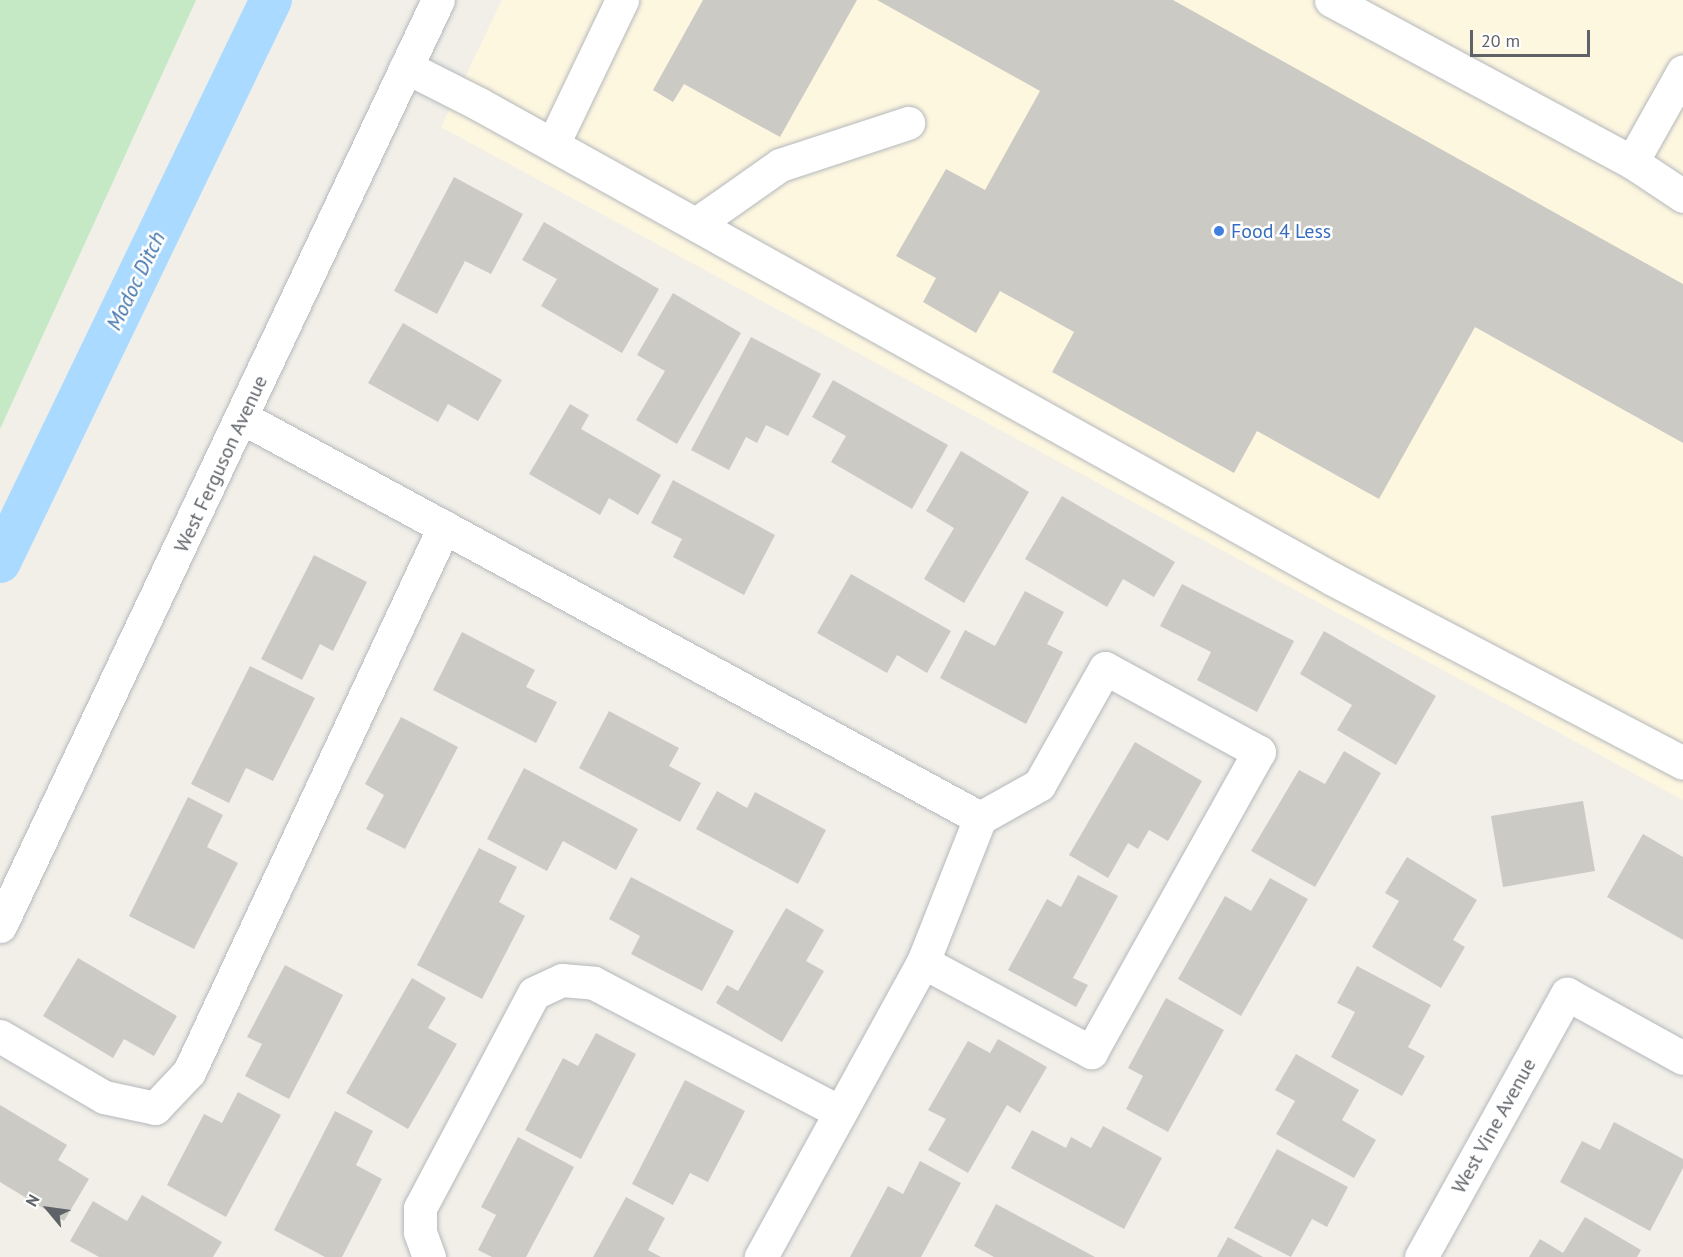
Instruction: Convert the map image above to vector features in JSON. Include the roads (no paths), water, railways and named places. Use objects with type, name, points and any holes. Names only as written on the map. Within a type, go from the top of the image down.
[{"type":"street","name":"West Ferguson Avenue","points":[[0,926],[243,418],[438,0]]},
{"type":"street","points":[[553,144],[622,0]]},
{"type":"street","points":[[1331,0],[1632,162],[1683,196]]},
{"type":"street","points":[[406,68],[553,144],[1333,579],[1683,763]]},
{"type":"street","points":[[1632,162],[1683,71]]},
{"type":"street","points":[[696,224],[780,165],[908,123]]},
{"type":"street","points":[[243,418],[980,818]]},
{"type":"street","points":[[0,1036],[104,1097],[154,1108],[189,1072],[444,527]]},
{"type":"street","points":[[761,1257],[923,962],[980,818],[1039,785],[1105,668],[1259,752],[1091,1052],[923,962]]},
{"type":"street","points":[[429,1257],[420,1232],[420,1208],[534,993],[562,980],[594,983],[840,1112]]},
{"type":"street","name":"West Vine Avenue","points":[[1421,1257],[1567,994],[1683,1058]]},
{"type":"waterway","name":"Modoc Ditch","points":[[0,562],[271,0]]},
{"type":"place","name":"Food 4 Less","points":[[1219,231]]}]
